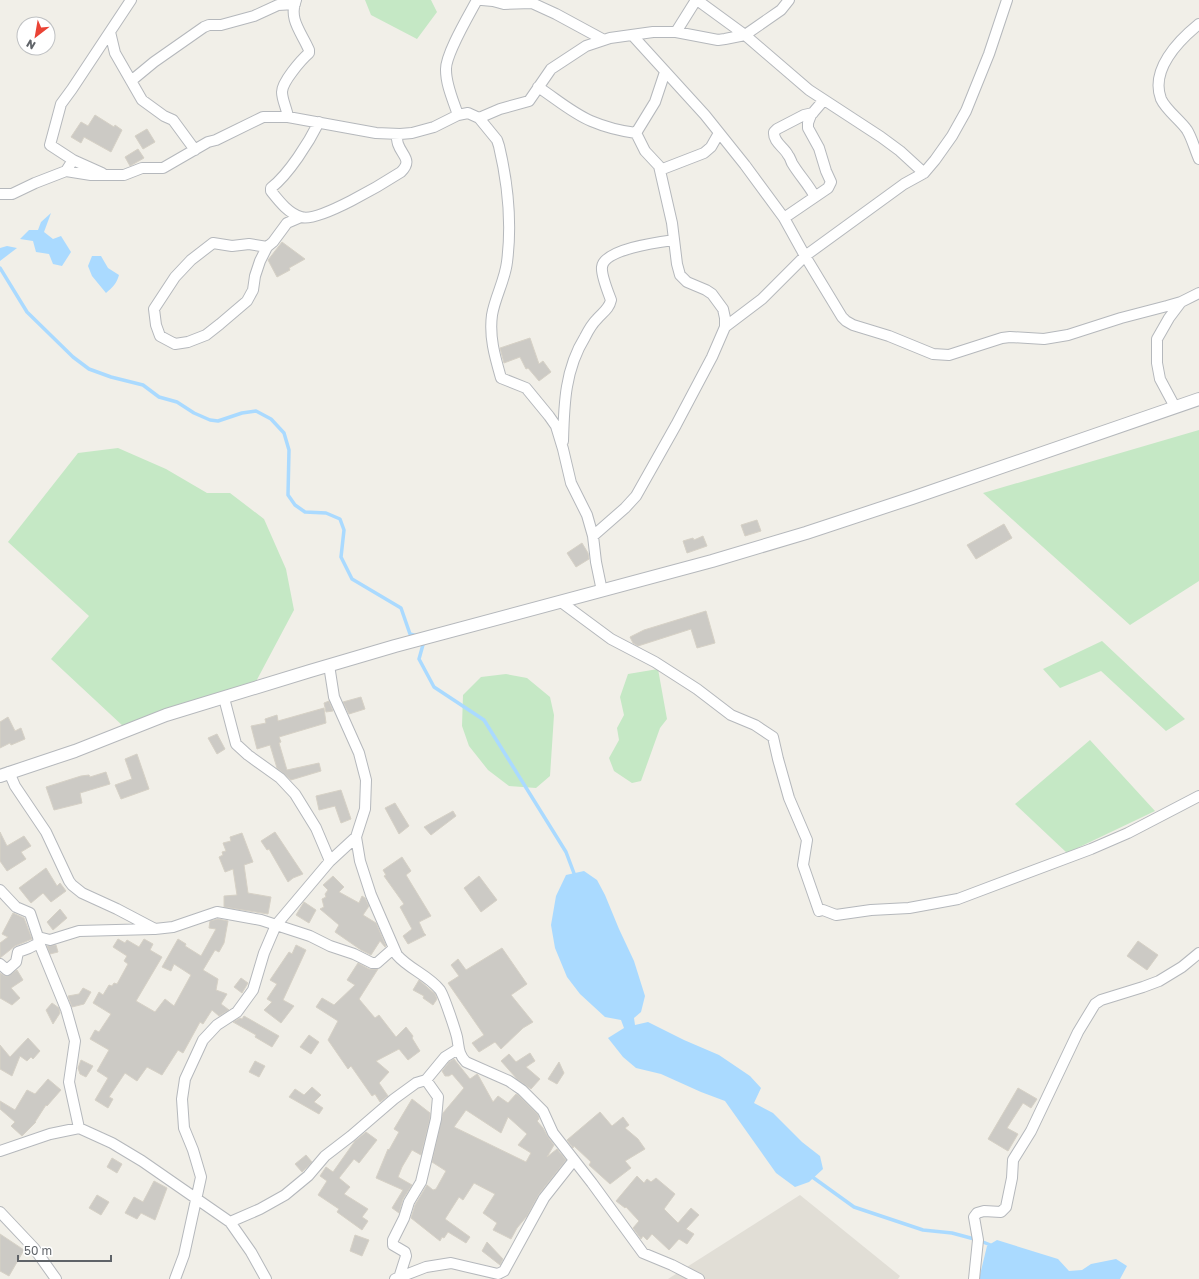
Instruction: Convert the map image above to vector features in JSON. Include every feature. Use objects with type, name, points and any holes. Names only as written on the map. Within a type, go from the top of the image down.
[{"type":"street","points":[[105,175],[73,160],[50,145],[61,104],[131,0]]},
{"type":"street","points":[[458,114],[447,81],[445,68],[453,45],[477,0]]},
{"type":"street","points":[[482,0],[504,4],[532,3],[604,40]]},
{"type":"street","points":[[676,32],[696,0],[745,35],[823,101],[881,137],[900,151],[924,173]]},
{"type":"street","points":[[479,118],[500,109],[529,101],[551,69],[586,46],[604,40],[653,32],[676,32],[718,40],[745,35],[781,10],[789,0]]},
{"type":"street","points":[[725,326],[762,299],[805,256],[904,184],[924,173],[952,136],[966,111],[991,47],[1006,2],[996,0]]},
{"type":"street","points":[[131,81],[154,62],[204,27],[221,25],[254,16],[278,5],[296,2],[294,18],[296,27],[309,50],[309,53],[292,72],[283,86],[282,92],[288,117]]},
{"type":"street","points":[[1199,24],[1173,48],[1167,58],[1159,83],[1161,99],[1187,132],[1199,159]]},
{"type":"street","points":[[110,32],[115,52],[142,100],[164,116],[173,120],[195,150]]},
{"type":"street","points":[[633,36],[719,133],[745,165],[784,218],[842,317],[853,325],[889,336],[933,354],[949,355],[1002,338],[1044,339],[1068,335],[1121,318],[1181,302],[1199,293]]},
{"type":"street","points":[[636,133],[655,102],[665,72]]},
{"type":"street","points":[[538,87],[590,121],[623,132],[636,133]]},
{"type":"street","points":[[784,218],[829,187],[831,182],[819,148],[808,128],[808,123],[813,113],[823,101]]},
{"type":"street","points":[[0,194],[12,194],[66,171],[92,175],[105,175],[124,174],[142,168],[163,168],[208,142],[216,140],[263,117],[288,117],[376,133],[396,134],[412,133],[434,127],[458,114],[470,113],[479,118],[499,146],[510,210],[507,262],[492,314],[491,336],[494,352],[501,378],[526,388],[556,426],[563,449],[570,483],[587,515],[593,536],[596,562],[602,591]]},
{"type":"street","points":[[813,113],[804,115],[777,129],[773,134],[774,138],[787,153],[815,197]]},
{"type":"street","points":[[320,122],[292,164],[271,191],[290,212],[301,217],[308,218],[335,209],[401,172],[406,167],[406,161],[405,156],[398,144],[396,134]]},
{"type":"street","points":[[593,536],[625,508],[636,496],[712,358],[725,326],[723,309],[712,294],[688,282],[680,275],[677,264],[672,223],[659,166],[645,151],[636,133]]},
{"type":"street","points":[[660,170],[704,153],[711,147],[719,133]]},
{"type":"street","points":[[66,171],[73,160]]},
{"type":"street","points":[[267,247],[249,244],[232,246],[213,244],[191,260],[175,277],[154,309],[156,325],[160,336],[175,344],[188,342],[206,335],[220,324],[247,301],[253,290],[257,271],[267,247],[273,242],[287,223],[301,217]]},
{"type":"street","points":[[563,449],[564,410],[568,377],[580,344],[596,319],[606,310],[611,300],[602,272],[604,262],[611,256],[631,248],[674,240]]},
{"type":"street","points":[[1175,407],[1160,379],[1156,344],[1160,333],[1181,302]]},
{"type":"street","points":[[155,928],[117,908],[82,893],[72,885],[46,832],[15,786],[5,774],[74,751],[166,715],[329,665],[712,561],[806,533],[1198,400]]},
{"type":"street","points":[[562,602],[611,639],[655,662],[697,689],[731,715],[755,725],[773,737],[789,798],[806,840],[803,865],[819,911],[823,910],[836,915],[871,910],[909,908],[958,899],[1091,850],[1128,833],[1199,796]]},
{"type":"street","points":[[329,665],[334,696],[360,753],[366,780],[365,809],[356,837],[360,861],[371,895],[397,956],[403,962],[422,974],[440,991],[457,1037],[458,1049],[461,1057],[466,1062],[509,1081],[522,1090],[543,1111],[553,1133],[643,1252],[672,1264],[699,1279]]},
{"type":"street","points":[[224,698],[236,744],[248,755],[280,778],[295,794],[316,828],[330,861]]},
{"type":"street","points":[[175,1279],[184,1255],[201,1177],[193,1150],[184,1128],[182,1099],[185,1079],[203,1040],[217,1025],[237,1012],[253,990],[264,953],[276,925],[330,861],[356,837]]},
{"type":"street","points":[[0,890],[16,907],[30,913],[38,940],[66,1010],[75,1041],[70,1082],[79,1128]]},
{"type":"street","points":[[0,964],[7,970],[16,962],[18,952],[30,948],[38,940],[50,940],[79,931],[172,927],[217,912],[256,919],[310,936],[372,963],[377,963],[394,948]]},
{"type":"street","points":[[974,1279],[978,1240],[974,1217],[977,1213],[984,1211],[1001,1212],[1006,1207],[1012,1178],[1013,1160],[1031,1131],[1078,1032],[1095,1004],[1101,1000],[1159,981],[1182,967],[1199,953]]},
{"type":"street","points":[[230,1222],[260,1209],[286,1195],[308,1176],[325,1156],[394,1099],[416,1083],[426,1080],[445,1056],[458,1049]]},
{"type":"street","points":[[397,1278],[406,1256],[405,1252],[393,1245],[393,1240],[404,1218],[409,1202],[421,1182],[436,1119],[438,1097],[426,1080]]},
{"type":"street","points":[[0,1151],[50,1134],[79,1128],[112,1143],[142,1161],[230,1222],[251,1252],[266,1279]]},
{"type":"street","points":[[397,1278],[426,1267],[451,1262],[498,1274],[504,1271],[544,1198],[574,1160]]},
{"type":"street","points":[[0,1212],[34,1248],[56,1279]]},
{"type":"shaded area","points":[[800,1195],[900,1276],[898,1279],[668,1279]]},
{"type":"green space","points":[[365,0],[431,0],[437,12],[417,39],[371,15]]},
{"type":"green space","points":[[1199,430],[1199,581],[1130,625],[983,493]]},
{"type":"green space","points":[[118,448],[166,469],[207,493],[230,493],[264,519],[286,569],[294,610],[251,691],[124,727],[51,659],[89,616],[8,542],[78,453]]},
{"type":"green space","points":[[1102,641],[1185,719],[1166,731],[1101,671],[1060,688],[1043,669]]},
{"type":"green space","points":[[658,669],[667,719],[660,728],[641,781],[632,783],[614,771],[609,758],[619,740],[617,728],[624,715],[620,697],[628,674]]},
{"type":"green space","points":[[506,674],[527,678],[550,697],[554,715],[550,776],[536,788],[509,786],[488,770],[469,746],[462,726],[463,695],[481,677]]},
{"type":"green space","points":[[1090,740],[1155,811],[1067,853],[1015,804]]},
{"type":"water","points":[[51,213],[44,232],[53,239],[61,236],[71,252],[62,266],[53,264],[49,254],[36,252],[33,241],[20,239],[29,230],[38,230],[41,222]]},
{"type":"water","points":[[7,246],[17,248],[0,261],[0,248]]},
{"type":"water","points":[[92,256],[101,256],[108,268],[119,275],[114,285],[106,293],[92,276],[88,266]]},
{"type":"water","points":[[584,871],[597,880],[634,961],[645,996],[641,1012],[634,1018],[635,1025],[648,1022],[719,1055],[750,1076],[761,1088],[754,1103],[773,1113],[802,1142],[820,1156],[823,1169],[809,1182],[795,1187],[776,1173],[725,1101],[661,1074],[636,1068],[623,1057],[608,1038],[624,1028],[621,1020],[605,1017],[580,994],[567,977],[555,948],[551,925],[556,896],[566,875]]},
{"type":"water","points":[[997,1240],[1058,1259],[1069,1271],[1082,1270],[1091,1264],[1116,1259],[1127,1266],[1120,1279],[979,1279],[987,1246]]},
{"type":"building","points":[[95,115],[114,127],[115,125],[122,130],[111,152],[84,137],[81,143],[71,137],[81,122],[88,126]]},
{"type":"building","points":[[147,129],[155,142],[143,149],[135,136]]},
{"type":"building","points":[[138,149],[144,158],[130,166],[125,157]]},
{"type":"building","points":[[282,242],[305,259],[277,277],[268,260]]},
{"type":"building","points":[[530,338],[539,364],[543,361],[551,372],[539,381],[528,368],[526,369],[520,357],[504,363],[500,348]]},
{"type":"building","points":[[757,520],[761,531],[745,536],[741,525]]},
{"type":"building","points":[[1004,524],[1012,538],[976,559],[967,545]]},
{"type":"building","points":[[703,536],[707,546],[687,553],[683,541],[693,538],[694,540]]},
{"type":"building","points":[[582,543],[588,553],[589,559],[576,567],[567,553]]},
{"type":"building","points":[[706,611],[715,643],[697,648],[691,629],[638,646],[633,643],[630,637],[644,630]]},
{"type":"building","points":[[361,697],[365,709],[349,714],[343,702]]},
{"type":"building","points":[[329,701],[333,711],[326,712],[324,703]]},
{"type":"building","points":[[324,708],[326,723],[279,737],[281,742],[279,743],[287,770],[319,763],[321,771],[291,780],[277,768],[270,745],[257,749],[251,726],[266,723],[265,719],[277,715],[278,721]]},
{"type":"building","points":[[8,717],[15,731],[21,728],[25,739],[11,745],[10,743],[0,748],[0,722]]},
{"type":"building","points":[[217,734],[225,749],[217,754],[208,738]]},
{"type":"building","points":[[137,754],[149,789],[121,799],[115,785],[132,779],[125,759]]},
{"type":"building","points":[[106,772],[110,784],[80,793],[82,803],[54,810],[46,787],[81,776],[89,775],[90,777]]},
{"type":"building","points":[[341,790],[351,819],[341,823],[335,806],[319,810],[316,796]]},
{"type":"building","points":[[395,803],[409,826],[399,834],[385,808]]},
{"type":"building","points":[[453,811],[456,816],[431,835],[424,827]]},
{"type":"building","points":[[0,832],[7,846],[24,836],[31,846],[21,852],[26,859],[7,871],[0,861]]},
{"type":"building","points":[[275,832],[303,874],[288,882],[269,849],[267,850],[261,841]]},
{"type":"building","points":[[242,833],[253,862],[244,865],[248,893],[271,897],[268,914],[224,907],[224,896],[237,895],[233,869],[225,872],[219,857],[223,855],[222,852],[226,851],[223,843],[231,841],[230,837]]},
{"type":"building","points":[[402,857],[411,871],[406,875],[431,916],[419,922],[426,935],[408,944],[403,936],[412,929],[400,907],[404,904],[384,876],[386,875],[383,870]]},
{"type":"building","points":[[46,868],[57,886],[60,883],[66,891],[51,902],[43,893],[31,903],[19,888]]},
{"type":"building","points":[[333,876],[344,887],[339,892],[359,903],[362,896],[365,898],[369,906],[363,915],[376,923],[386,946],[385,947],[380,941],[371,955],[335,932],[339,925],[320,909],[324,907],[322,899],[326,897],[325,894],[328,890],[323,885]]},
{"type":"building","points":[[479,876],[497,900],[481,912],[464,888]]},
{"type":"building","points":[[304,902],[316,910],[309,923],[296,915]]},
{"type":"building","points":[[60,909],[67,918],[53,930],[47,922]]},
{"type":"building","points":[[13,913],[24,918],[32,939],[15,946],[0,958],[0,943],[8,937],[2,934]]},
{"type":"building","points":[[218,919],[228,921],[224,943],[219,952],[215,950],[203,970],[218,979],[216,990],[227,994],[221,1004],[229,1010],[219,1016],[212,1010],[203,1024],[200,1022],[183,1053],[178,1050],[162,1075],[147,1067],[137,1081],[125,1073],[109,1097],[113,1099],[108,1108],[95,1100],[108,1078],[97,1071],[109,1050],[90,1039],[95,1030],[99,1032],[111,1014],[93,1003],[99,992],[103,995],[109,985],[112,986],[114,983],[117,984],[128,964],[124,961],[127,956],[113,947],[118,939],[125,943],[127,940],[139,947],[144,939],[153,944],[150,950],[162,957],[136,1001],[155,1012],[165,999],[174,1006],[191,975],[174,964],[171,971],[162,967],[178,939],[186,944],[185,946],[201,956],[216,929],[209,928],[210,921]]},
{"type":"building","points":[[1138,941],[1158,955],[1147,970],[1127,956]]},
{"type":"building","points":[[56,945],[58,952],[50,954],[47,946]]},
{"type":"building","points":[[296,945],[306,950],[283,1000],[294,1006],[281,1023],[264,1010],[272,1002],[267,999],[277,984],[270,980],[289,952],[292,954]]},
{"type":"building","points":[[502,948],[527,984],[511,995],[533,1022],[523,1028],[501,1049],[495,1042],[479,1052],[472,1043],[484,1035],[448,983],[459,976],[451,965],[458,959],[466,970]]},
{"type":"building","points":[[358,963],[369,969],[378,969],[359,999],[375,1018],[379,1015],[396,1037],[406,1027],[413,1036],[412,1038],[420,1051],[408,1060],[399,1049],[376,1061],[389,1072],[379,1083],[388,1096],[380,1102],[375,1094],[372,1096],[351,1066],[348,1069],[328,1040],[338,1021],[316,1007],[322,998],[334,1005],[355,985],[347,980]]},
{"type":"building","points":[[17,970],[23,980],[11,988],[20,998],[12,1005],[0,998],[0,973],[8,976]]},
{"type":"building","points":[[241,978],[248,983],[242,993],[234,987]]},
{"type":"building","points":[[419,980],[435,994],[437,999],[433,1005],[423,998],[424,996],[413,990]]},
{"type":"building","points":[[83,988],[91,992],[84,1004],[72,1007],[68,996],[79,994]]},
{"type":"building","points":[[52,1003],[59,1008],[60,1013],[53,1024],[46,1010]]},
{"type":"building","points":[[244,1016],[279,1036],[272,1047],[255,1037],[256,1035],[233,1022],[240,1018],[242,1019]]},
{"type":"building","points":[[309,1035],[319,1042],[311,1054],[300,1047]]},
{"type":"building","points":[[28,1038],[40,1051],[33,1059],[31,1057],[27,1061],[20,1056],[12,1076],[0,1069],[0,1045],[10,1057]]},
{"type":"building","points":[[530,1053],[535,1061],[526,1067],[540,1079],[531,1089],[517,1079],[501,1061],[509,1054],[516,1062]]},
{"type":"building","points":[[454,1059],[470,1079],[477,1074],[493,1102],[498,1096],[508,1103],[516,1094],[518,1095],[538,1115],[539,1119],[537,1121],[554,1145],[547,1157],[557,1149],[566,1160],[539,1194],[527,1216],[517,1228],[511,1239],[493,1230],[497,1223],[483,1213],[495,1194],[474,1183],[463,1200],[459,1197],[445,1219],[470,1237],[466,1243],[448,1232],[440,1241],[411,1218],[415,1205],[427,1185],[433,1190],[436,1189],[446,1171],[432,1162],[443,1113],[464,1088],[452,1074],[445,1076],[442,1071],[449,1062]],"holes":[[[466,1110],[501,1133],[508,1117],[527,1134],[518,1145],[531,1153],[526,1162],[454,1127]]]},
{"type":"building","points":[[81,1060],[93,1066],[86,1077],[80,1074],[78,1068]]},
{"type":"building","points":[[255,1061],[265,1066],[259,1077],[249,1072]]},
{"type":"building","points":[[559,1062],[564,1073],[557,1084],[548,1079]]},
{"type":"building","points":[[48,1079],[61,1090],[47,1106],[46,1105],[36,1122],[22,1136],[11,1126],[15,1122],[0,1109],[0,1101],[15,1110],[27,1090],[35,1094]]},
{"type":"building","points":[[312,1087],[321,1095],[314,1102],[323,1108],[319,1114],[289,1097],[295,1089],[304,1095]]},
{"type":"building","points":[[1018,1088],[1037,1099],[1031,1108],[1023,1103],[1007,1128],[1018,1134],[1008,1151],[988,1139]]},
{"type":"building","points":[[412,1099],[430,1113],[430,1118],[421,1155],[412,1150],[398,1177],[412,1185],[403,1199],[399,1213],[392,1208],[403,1190],[376,1178],[388,1149],[389,1150],[399,1132],[394,1129]]},
{"type":"building","points":[[600,1112],[612,1126],[623,1117],[629,1125],[625,1128],[638,1139],[645,1149],[625,1161],[631,1168],[610,1184],[589,1165],[591,1162],[574,1146],[573,1148],[567,1140]]},
{"type":"building","points":[[366,1132],[377,1140],[359,1163],[354,1159],[339,1178],[350,1187],[344,1194],[368,1209],[362,1217],[368,1221],[362,1230],[337,1212],[339,1209],[318,1195],[327,1181],[320,1176],[326,1167],[333,1172],[355,1141]]},
{"type":"building","points":[[306,1155],[312,1162],[302,1172],[295,1164]]},
{"type":"building","points":[[112,1158],[122,1164],[117,1173],[107,1167]]},
{"type":"building","points":[[637,1176],[644,1183],[647,1179],[651,1182],[656,1178],[675,1194],[664,1209],[678,1223],[691,1208],[699,1215],[686,1229],[694,1234],[687,1244],[679,1239],[669,1250],[652,1234],[647,1240],[643,1236],[641,1239],[633,1228],[639,1221],[626,1207],[625,1208],[616,1201]]},
{"type":"building","points":[[154,1181],[167,1188],[155,1220],[141,1213],[137,1219],[125,1213],[134,1197],[143,1202]]},
{"type":"building","points":[[97,1195],[109,1202],[101,1215],[89,1208]]},
{"type":"building","points":[[0,1234],[24,1250],[9,1276],[0,1271]]},
{"type":"building","points":[[355,1235],[369,1240],[362,1256],[350,1251]]},
{"type":"building","points":[[487,1242],[503,1259],[500,1265],[482,1251]]},
{"type":"waterway","points":[[0,268],[27,312],[73,357],[89,369],[111,377],[143,385],[159,397],[177,402],[194,413],[210,420],[218,421],[242,413],[256,411],[271,419],[284,433],[289,450],[288,495],[295,505],[305,512],[326,513],[340,519],[344,530],[341,557],[352,579],[401,608],[410,634],[417,636]]},
{"type":"waterway","points":[[424,641],[419,659],[434,687],[484,720],[566,852],[575,876]]},
{"type":"waterway","points":[[811,1176],[854,1207],[923,1230],[952,1233],[993,1246]]}]
